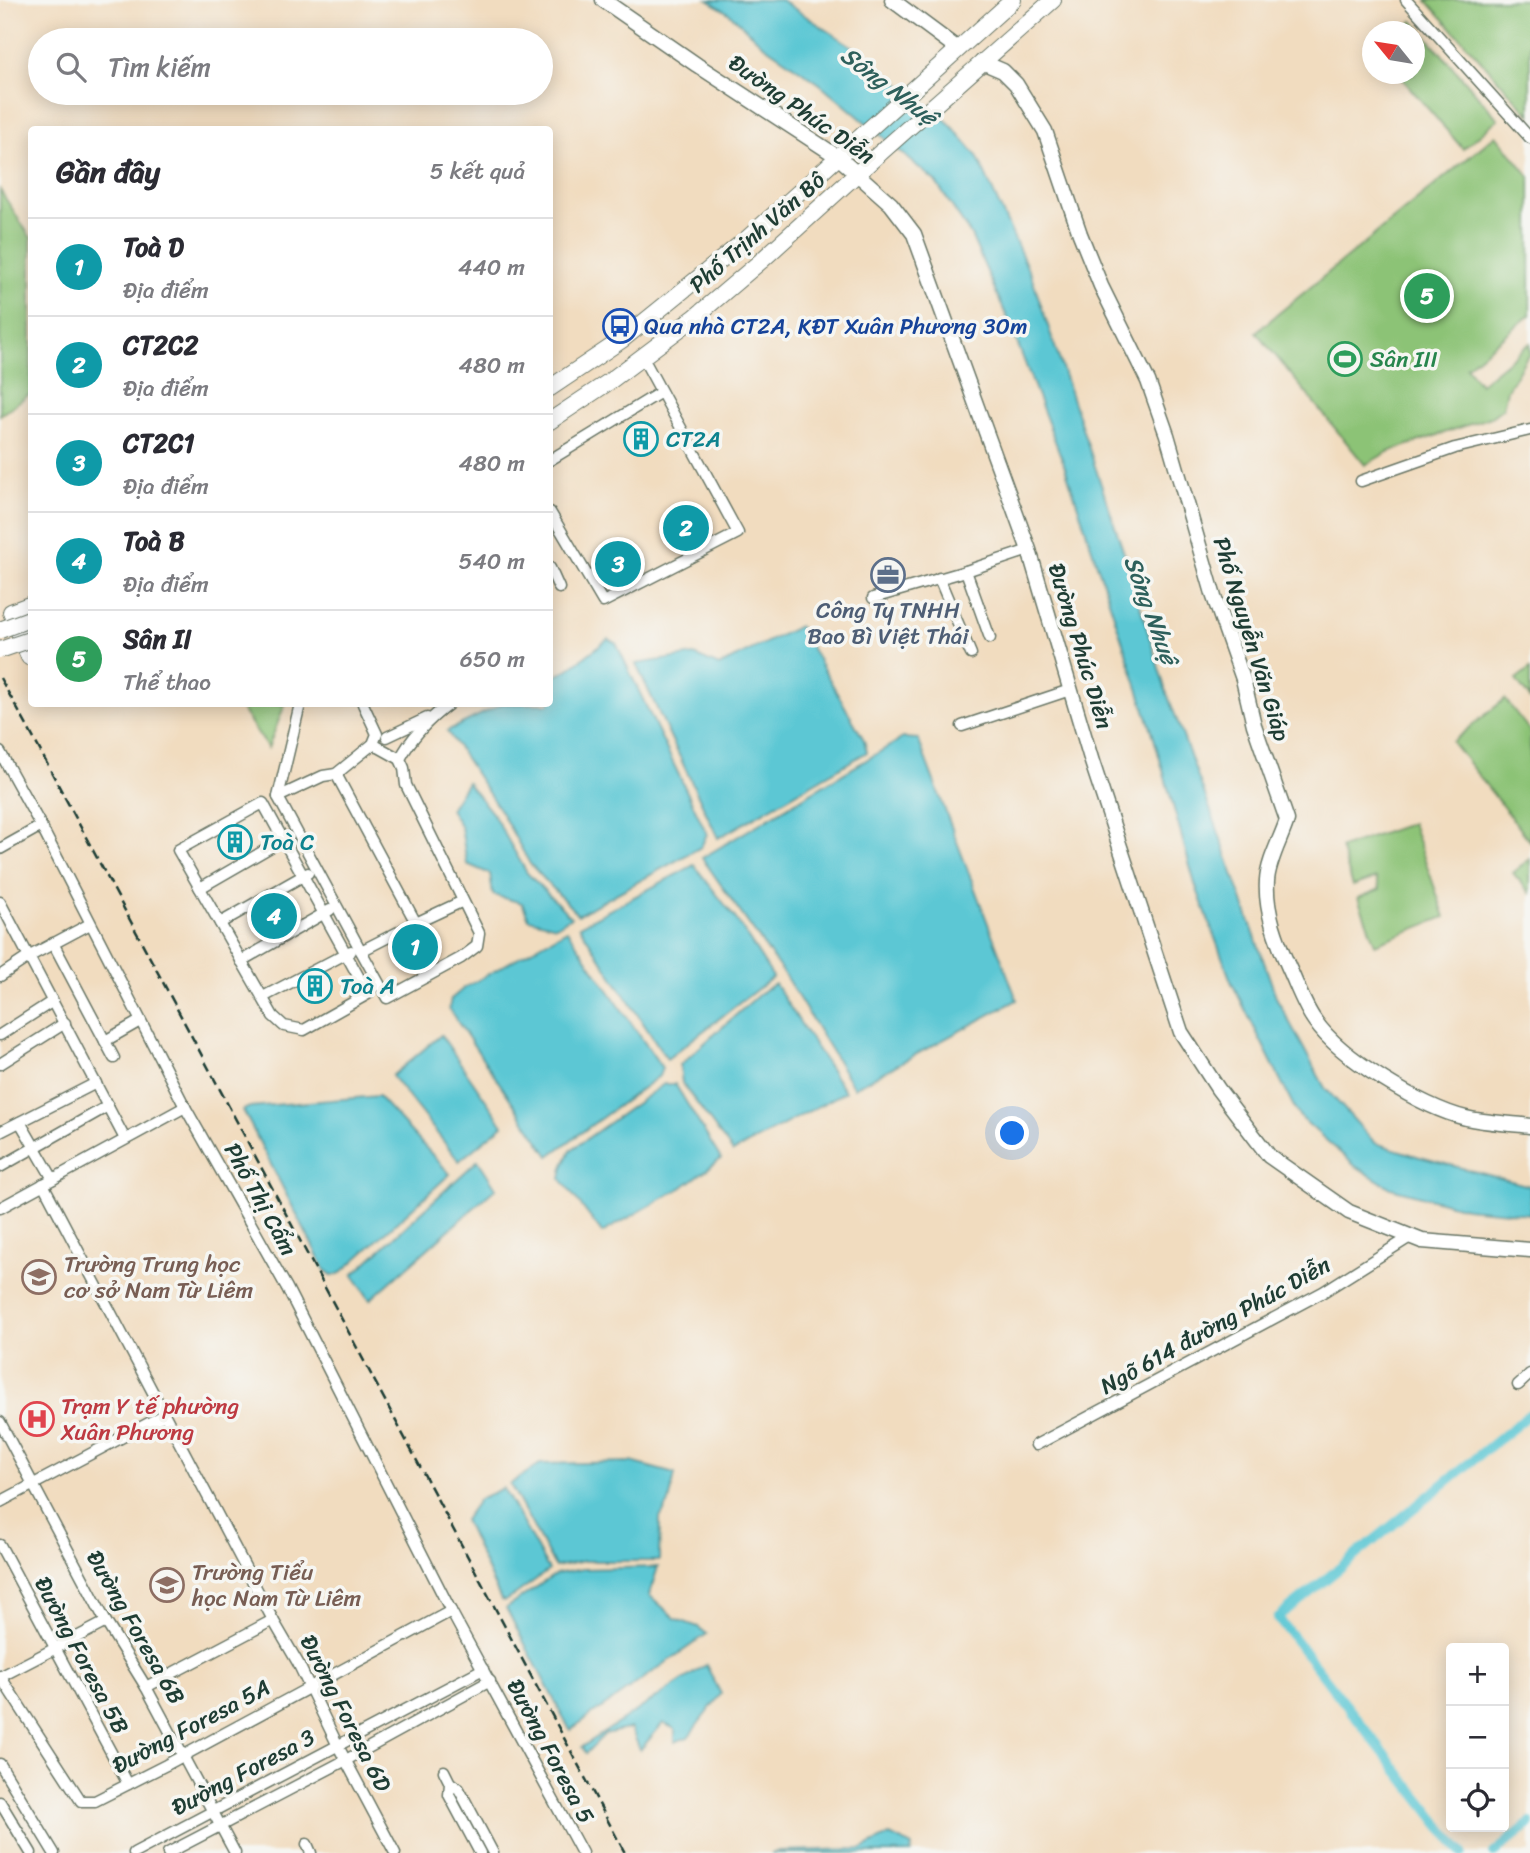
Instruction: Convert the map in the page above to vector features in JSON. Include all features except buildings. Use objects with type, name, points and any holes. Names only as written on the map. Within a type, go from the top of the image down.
[{"type":"main road","name":"Phố Trịnh Văn Bô","points":[[553,386],[623,339],[749,237],[1013,0]]},
{"type":"main road","name":"Phố Trịnh Văn Bô","points":[[553,419],[643,358],[694,318],[1053,0]]},
{"type":"main road","points":[[28,606],[11,612],[28,654]]},
{"type":"main road","points":[[0,630],[28,620]]},
{"type":"main road","points":[[0,650],[28,640]]},
{"type":"street","name":"Đường Phúc Diễn","points":[[603,0],[696,65],[843,152],[863,167],[915,234],[1029,550],[1092,762],[1181,1032],[1218,1089],[1269,1156],[1349,1212],[1422,1241],[1530,1250]]},
{"type":"street","points":[[892,0],[958,49]]},
{"type":"street","points":[[1406,0],[1530,138]]},
{"type":"street","name":"Phố Nguyễn Văn Giáp","points":[[982,62],[1003,71],[1016,84],[1045,131],[1084,244],[1101,286],[1148,381],[1167,435],[1214,597],[1287,820],[1267,879],[1269,909],[1276,939],[1315,1021],[1338,1047],[1437,1109],[1467,1118],[1530,1126]]},
{"type":"street","points":[[553,517],[603,602],[738,533],[643,358]]},
{"type":"street","points":[[553,458],[661,392]]},
{"type":"street","points":[[1361,481],[1455,448],[1530,430]]},
{"type":"street","points":[[873,598],[1029,550]]},
{"type":"street","points":[[966,571],[990,638]]},
{"type":"street","points":[[553,575],[559,588]]},
{"type":"street","points":[[939,579],[971,654]]},
{"type":"street","points":[[962,726],[1070,690]]},
{"type":"street","points":[[299,707],[278,797],[387,998],[461,958],[477,946],[479,933],[406,785],[400,759],[379,738],[364,707]]},
{"type":"street","points":[[278,797],[323,776],[336,774],[379,738],[433,715],[445,707]]},
{"type":"street","points":[[400,759],[409,743],[433,715]]},
{"type":"street","points":[[379,738],[409,743]]},
{"type":"street","name":"Phố Thị Cẩm","points":[[0,752],[41,826],[185,1107],[287,1288],[483,1669]]},
{"type":"street","points":[[336,774],[416,923]]},
{"type":"street","points":[[263,803],[303,876],[368,994],[304,1030],[284,1026],[273,1016],[178,850],[263,803]]},
{"type":"street","points":[[0,849],[41,826]]},
{"type":"street","points":[[200,888],[297,833]]},
{"type":"street","points":[[220,923],[316,868]]},
{"type":"street","points":[[263,997],[346,954],[463,901]]},
{"type":"street","points":[[0,902],[125,1139]]},
{"type":"street","points":[[241,961],[337,907]]},
{"type":"street","points":[[0,976],[30,956],[90,924]]},
{"type":"street","points":[[53,943],[114,1058]]},
{"type":"street","points":[[0,1035],[53,1001]]},
{"type":"street","points":[[105,1041],[140,1021]]},
{"type":"street","points":[[0,1064],[65,1023]]},
{"type":"street","points":[[0,1132],[96,1083]]},
{"type":"street","points":[[0,1167],[108,1106]]},
{"type":"street","points":[[0,1208],[185,1107]]},
{"type":"street","name":"Đường Foresa 6D","points":[[20,1122],[35,1147],[48,1182],[164,1415],[310,1687],[395,1853]]},
{"type":"street","name":"Ngõ 614 đường Phúc Diễn","points":[[1036,1445],[1323,1292],[1410,1237]]},
{"type":"street","points":[[1518,1385],[1530,1374]]},
{"type":"street","points":[[0,1502],[164,1415]]},
{"type":"street","name":"Đường Foresa 6B","points":[[0,1422],[106,1622],[146,1687],[235,1853]]},
{"type":"street","name":"Đường Foresa 5B","points":[[0,1545],[128,1784]]},
{"type":"street","name":"Đường Foresa 5A","points":[[0,1676],[81,1801],[95,1801],[184,1756],[451,1611]]},
{"type":"street","points":[[146,1687],[273,1620]]},
{"type":"street","points":[[0,1676],[106,1622]]},
{"type":"street","name":"Đường Foresa 5","points":[[483,1669],[582,1853]]},
{"type":"street","name":"Đường Foresa 3","points":[[134,1853],[483,1669]]},
{"type":"street","name":"Đường Foresa 3","points":[[168,1853],[490,1681]]},
{"type":"street","points":[[0,1764],[54,1853]]},
{"type":"street","points":[[444,1771],[450,1783],[459,1789],[493,1853]]},
{"type":"street","points":[[450,1783],[449,1795],[480,1853]]},
{"type":"street","points":[[0,1802],[31,1853]]},
{"type":"green space","points":[[1530,0],[1530,115],[1427,1]]},
{"type":"green space","points":[[1425,35],[1498,119],[1463,149],[1407,84],[1425,84]]},
{"type":"green space","points":[[1496,135],[1530,177],[1530,315],[1466,367],[1480,384],[1530,343],[1530,355],[1507,390],[1503,408],[1491,417],[1388,452],[1365,465],[1256,332]]},
{"type":"green space","points":[[0,190],[28,233],[28,395],[0,415]]},
{"type":"green space","points":[[1530,669],[1530,699],[1516,680]]},
{"type":"green space","points":[[1505,699],[1530,731],[1530,841],[1452,742]]},
{"type":"green space","points":[[240,707],[284,707],[268,748]]},
{"type":"green space","points":[[1412,823],[1445,917],[1375,944],[1358,898],[1380,889],[1376,878],[1353,886],[1341,848]]},
{"type":"green space","points":[[1530,859],[1530,893],[1513,873]]},
{"type":"water","name":"Sông Nhuệ","points":[[708,0],[781,0],[853,47],[949,123],[977,156],[1032,278],[1125,556],[1165,688],[1277,999],[1325,1088],[1375,1143],[1530,1186],[1530,1214],[1465,1208],[1391,1188],[1355,1166],[1298,1115],[1231,981],[1195,884],[1152,731],[1065,467],[1010,324],[971,235],[935,181],[820,84],[762,44],[730,14]]},
{"type":"water","points":[[799,626],[864,740],[867,752],[718,838],[636,664],[694,655],[719,666]]},
{"type":"water","points":[[608,639],[616,643],[707,834],[701,847],[578,915],[530,864],[501,812],[447,731],[496,707],[553,707],[553,677],[569,669]]},
{"type":"water","points":[[903,738],[918,739],[1017,1000],[854,1088],[784,974],[702,858]]},
{"type":"water","points":[[467,782],[493,814],[527,873],[571,917],[556,926],[529,919],[522,903],[493,895],[490,874],[467,864],[461,827],[450,809]]},
{"type":"water","points":[[694,865],[736,919],[773,977],[667,1059],[579,926]]},
{"type":"water","points":[[567,930],[662,1068],[659,1076],[549,1156],[449,1009],[451,999],[464,988]]},
{"type":"water","points":[[775,984],[845,1092],[733,1152],[682,1083],[680,1065],[764,990]]},
{"type":"water","points":[[441,1035],[503,1125],[459,1161],[392,1076]]},
{"type":"water","points":[[664,1084],[675,1084],[721,1159],[684,1186],[602,1233],[561,1179],[563,1167],[571,1150]]},
{"type":"water","points":[[378,1096],[450,1174],[341,1273],[333,1276],[325,1270],[243,1110],[250,1107]]},
{"type":"water","points":[[478,1160],[496,1188],[370,1300],[353,1275]]},
{"type":"water","points":[[631,1462],[675,1474],[669,1503],[660,1518],[659,1561],[584,1561],[555,1567],[510,1484],[540,1464]]},
{"type":"water","points":[[503,1488],[549,1570],[506,1601],[501,1600],[464,1520],[479,1499]]},
{"type":"water","points":[[658,1567],[649,1595],[676,1619],[698,1627],[707,1634],[570,1730],[506,1608],[556,1574],[583,1569]]},
{"type":"water","points":[[706,1665],[721,1694],[688,1737],[675,1742],[675,1729],[663,1723],[640,1750],[631,1728],[605,1734],[586,1753],[582,1747]]},
{"type":"water","points":[[890,1835],[912,1846],[911,1853],[771,1853],[862,1849]]},
{"type":"waterway","points":[[1462,1853],[1278,1618],[1530,1414]]},
{"type":"waterway","points":[[1494,1853],[1530,1823]]},
{"type":"railway","points":[[0,678],[625,1853]]},
{"type":"place","name":"Sân II","points":[[1427,296]]},
{"type":"place","name":"Qua nhà CT2A, KĐT Xuân Phương 30m","points":[[620,326]]},
{"type":"place","name":"Sân III","points":[[1345,359]]},
{"type":"place","name":"CT2A","points":[[641,439]]},
{"type":"place","name":"CT2C2","points":[[686,528]]},
{"type":"place","name":"CT2C1","points":[[618,564]]},
{"type":"place","name":"Công Ty TNHH Bao Bì Việt Thái","points":[[888,575]]},
{"type":"place","name":"Toà C","points":[[235,842]]},
{"type":"place","name":"Toà B","points":[[274,916]]},
{"type":"place","name":"Toà D","points":[[415,947]]},
{"type":"place","name":"Toà A","points":[[315,986]]},
{"type":"place","name":"Trường Trung học cơ sở Nam Từ Liêm","points":[[39,1277]]},
{"type":"place","name":"Trạm Y tế phường Xuân Phương","points":[[37,1419]]},
{"type":"place","name":"Trường Tiểu học Nam Từ Liêm","points":[[167,1585]]}]
